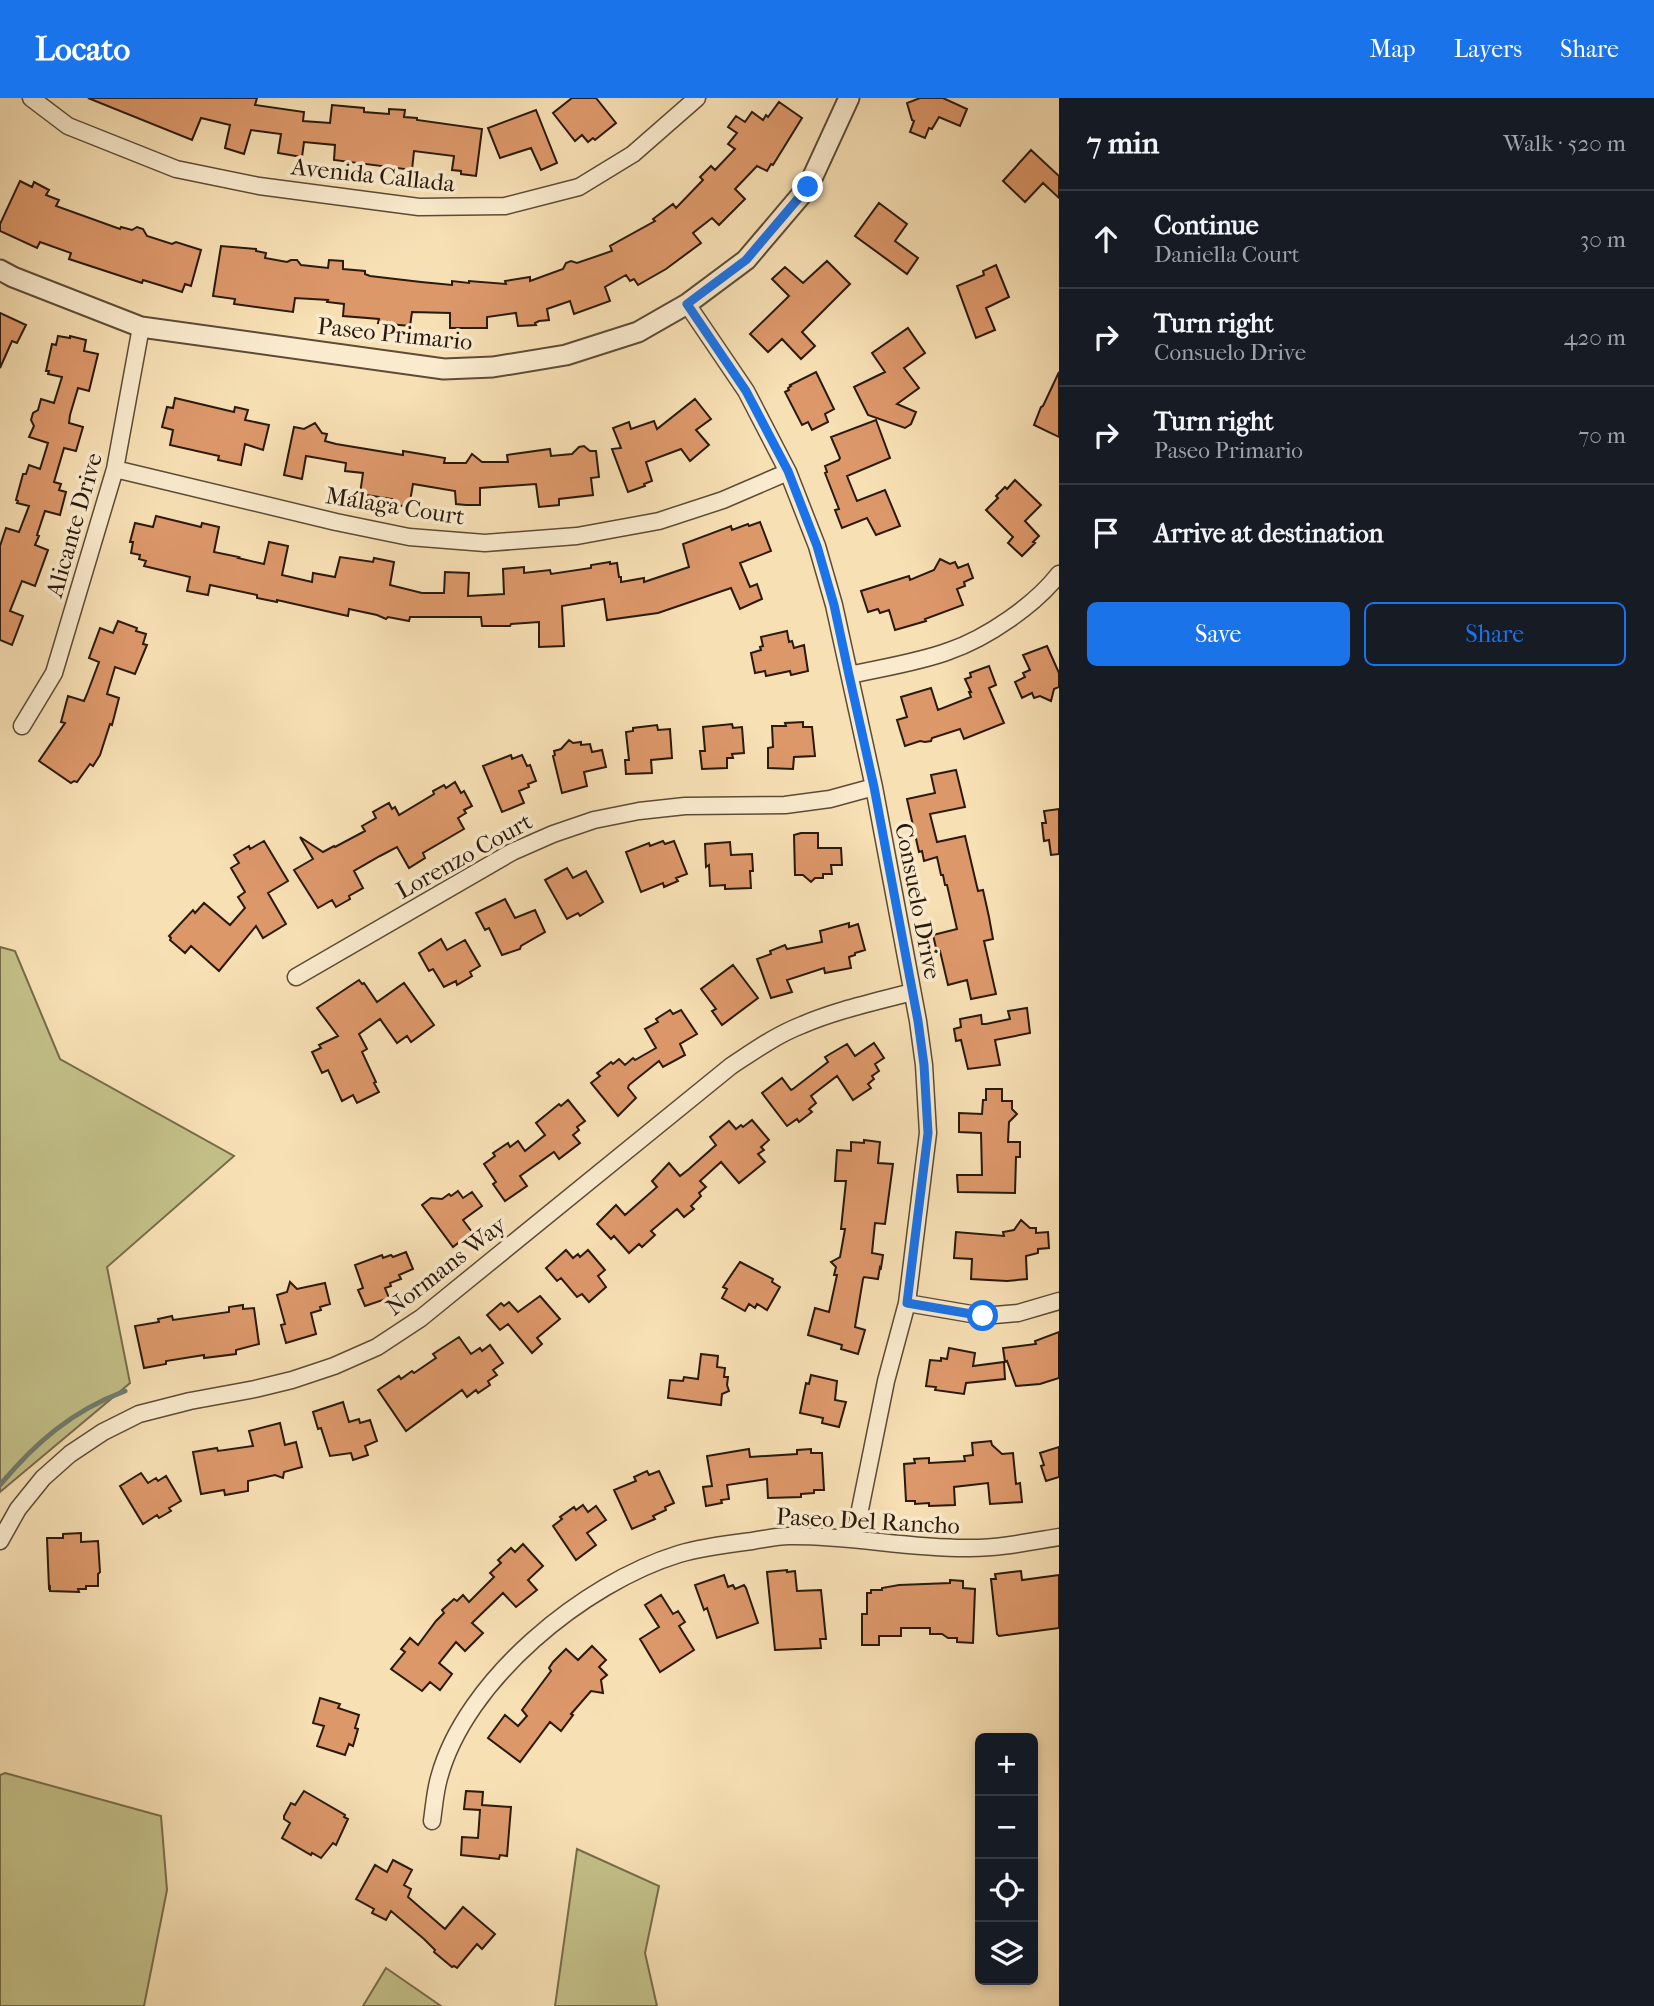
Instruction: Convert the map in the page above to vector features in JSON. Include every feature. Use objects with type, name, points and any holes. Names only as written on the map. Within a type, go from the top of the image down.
[{"type":"street","name":"Avenida Callada","points":[[31,98],[68,126],[176,169],[259,186],[419,207],[505,206],[579,187],[633,153],[696,98]]},
{"type":"street","name":"Paseo Primario","points":[[0,270],[13,278],[141,327],[444,369],[481,368],[566,355],[638,332],[687,304],[746,260],[808,187],[848,98]]},
{"type":"street","name":"Consuelo Drive","points":[[687,304],[746,391],[788,471],[817,546],[834,605],[874,787],[924,1065],[928,1133],[907,1303],[886,1381],[854,1539]]},
{"type":"street","name":"Alicante Drive","points":[[22,726],[54,673],[115,469],[141,327]]},
{"type":"street","name":"Málaga Court","points":[[115,469],[409,537],[485,543],[577,536],[659,521],[723,500],[788,471]]},
{"type":"street","points":[[849,675],[950,651],[1004,624],[1049,586],[1059,574]]},
{"type":"street","name":"Lorenzo Court","points":[[296,977],[512,852],[583,824],[639,811],[685,806],[785,805],[830,799],[874,787]]},
{"type":"street","name":"Normans Way","points":[[0,1541],[18,1509],[43,1478],[70,1454],[103,1432],[139,1414],[292,1380],[334,1366],[377,1347],[421,1318],[731,1066],[769,1041],[812,1021],[912,992]]},
{"type":"street","points":[[907,1303],[983,1316],[1018,1313],[1059,1301]]},
{"type":"street","name":"Paseo Del Rancho","points":[[432,1821],[439,1779],[455,1739],[480,1697],[514,1658],[552,1624],[594,1594],[635,1572],[680,1554],[787,1536],[969,1548],[1018,1545],[1059,1536]]},
{"type":"shaded area","points":[[0,947],[15,951],[60,1059],[234,1156],[107,1267],[130,1383],[0,1492]]},
{"type":"shaded area","points":[[5,1773],[161,1816],[167,1890],[144,2006],[0,2006],[0,1775]]},
{"type":"shaded area","points":[[577,1849],[659,1886],[645,1953],[657,2006],[555,2006]]},
{"type":"shaded area","points":[[386,1968],[441,2006],[363,2006]]},
{"type":"building","points":[[88,98],[257,98],[255,105],[304,112],[303,121],[330,123],[332,105],[389,114],[389,109],[405,110],[404,117],[482,129],[476,176],[452,170],[454,156],[414,151],[412,170],[334,160],[335,145],[304,142],[302,157],[278,153],[281,134],[251,130],[244,154],[225,148],[230,125],[201,118],[192,140]]},
{"type":"building","points":[[572,98],[596,98],[616,123],[595,140],[593,138],[588,142],[582,135],[575,141],[553,113]]},
{"type":"building","points":[[920,98],[943,98],[967,109],[960,126],[939,117],[932,129],[929,128],[925,138],[910,132],[914,121],[907,103]]},
{"type":"building","points":[[779,102],[802,118],[773,165],[771,164],[767,171],[757,166],[735,189],[745,199],[719,225],[712,218],[693,233],[701,243],[666,269],[638,285],[626,275],[605,287],[610,301],[574,314],[570,301],[547,309],[549,320],[539,321],[536,325],[518,326],[516,313],[487,317],[487,328],[450,328],[450,313],[412,312],[410,326],[378,323],[379,319],[343,316],[344,304],[327,302],[328,300],[295,298],[293,312],[234,304],[235,299],[213,296],[221,246],[256,249],[266,253],[265,258],[287,262],[297,260],[301,265],[328,268],[329,260],[343,261],[343,269],[365,271],[365,274],[370,276],[421,282],[452,285],[452,281],[506,284],[505,281],[530,277],[530,281],[563,269],[566,263],[571,261],[577,263],[612,251],[610,246],[655,221],[653,219],[673,204],[676,208],[703,180],[700,177],[711,166],[715,170],[735,149],[728,144],[737,133],[728,127],[736,116],[745,122],[752,112],[763,120]]},
{"type":"building","points":[[536,110],[557,163],[541,170],[531,148],[500,158],[488,128]]},
{"type":"building","points":[[1031,150],[1059,176],[1059,198],[1043,183],[1025,202],[1003,181]]},
{"type":"building","points":[[20,181],[32,187],[34,182],[49,190],[46,195],[59,200],[56,206],[120,229],[132,230],[137,227],[143,229],[147,236],[201,250],[191,286],[185,284],[182,292],[143,280],[142,283],[69,259],[71,253],[40,242],[37,248],[0,231],[0,224]]},
{"type":"building","points":[[879,203],[907,224],[895,241],[918,258],[907,274],[855,236]]},
{"type":"building","points":[[827,261],[850,284],[802,332],[815,346],[801,359],[782,339],[768,352],[750,334],[789,296],[772,279],[785,267],[803,283]]},
{"type":"building","points":[[996,265],[1009,297],[986,308],[995,330],[976,338],[957,286],[984,275],[983,271]]},
{"type":"building","points":[[0,313],[26,325],[17,343],[12,341],[0,368]]},
{"type":"building","points":[[908,328],[925,353],[904,368],[919,388],[897,404],[916,412],[911,424],[905,428],[868,415],[854,387],[885,372],[872,353]]},
{"type":"building","points":[[58,336],[86,340],[84,351],[98,354],[89,391],[78,388],[70,415],[69,423],[83,427],[76,451],[64,448],[54,482],[61,484],[59,490],[66,492],[60,515],[45,511],[35,545],[48,550],[35,586],[22,581],[10,611],[23,616],[12,645],[0,640],[0,546],[6,528],[19,532],[29,506],[17,503],[16,500],[23,474],[26,474],[29,465],[40,469],[48,443],[29,437],[34,426],[31,420],[33,413],[38,410],[41,399],[54,403],[62,377],[48,374],[49,371],[46,371],[52,344],[56,345]]},
{"type":"building","points":[[816,372],[834,409],[825,414],[828,422],[812,430],[808,422],[802,425],[785,392],[790,385]]},
{"type":"building","points":[[1059,372],[1059,437],[1034,425]]},
{"type":"building","points":[[175,398],[234,412],[235,407],[248,410],[245,420],[269,425],[263,450],[245,444],[241,465],[218,460],[219,456],[170,445],[173,430],[162,427],[167,407],[173,408]]},
{"type":"building","points":[[695,399],[711,419],[696,430],[709,445],[690,461],[681,449],[646,462],[652,481],[628,492],[612,449],[621,448],[613,428],[629,422],[631,429],[654,421],[657,429]]},
{"type":"building","points":[[876,420],[890,458],[847,476],[857,501],[885,490],[900,526],[876,535],[867,518],[842,528],[835,510],[839,509],[825,473],[825,466],[840,458],[831,437]]},
{"type":"building","points":[[315,423],[322,433],[327,434],[325,441],[403,455],[403,451],[445,458],[444,463],[466,463],[472,454],[482,462],[508,462],[507,455],[550,449],[551,456],[572,454],[584,446],[590,451],[596,451],[599,477],[591,478],[593,495],[559,499],[559,505],[539,507],[536,484],[480,488],[480,505],[466,505],[456,504],[455,491],[413,484],[409,507],[391,504],[392,499],[360,494],[363,473],[345,471],[346,463],[306,456],[302,479],[284,475],[294,427],[304,429]]},
{"type":"building","points":[[1015,480],[1041,505],[1025,521],[1039,536],[1022,556],[1008,543],[1013,537],[986,510],[998,498],[996,496]]},
{"type":"building","points":[[156,516],[201,527],[202,523],[219,527],[214,552],[264,564],[269,542],[288,546],[282,575],[312,582],[313,573],[335,577],[340,557],[373,562],[374,558],[394,562],[390,585],[422,593],[444,593],[445,572],[469,573],[468,596],[504,594],[503,569],[524,567],[524,573],[550,570],[551,574],[610,562],[617,563],[621,582],[644,578],[644,582],[689,567],[683,544],[731,526],[732,530],[760,522],[771,551],[740,563],[750,587],[757,584],[762,599],[740,609],[731,588],[658,613],[607,620],[604,599],[562,606],[564,646],[539,647],[539,622],[482,626],[481,617],[410,617],[409,621],[388,617],[386,619],[349,609],[348,616],[257,598],[257,595],[210,585],[208,595],[187,591],[190,577],[144,566],[146,561],[139,559],[140,555],[131,553],[133,542],[130,542],[135,523],[153,527]]},
{"type":"building","points":[[940,559],[950,564],[955,562],[958,568],[968,564],[973,578],[957,589],[963,605],[925,619],[926,621],[895,630],[889,610],[880,613],[878,609],[868,612],[861,591],[909,576],[910,580],[934,570]]},
{"type":"building","points":[[118,621],[146,634],[143,644],[147,645],[135,674],[115,667],[107,694],[119,698],[112,725],[110,724],[100,755],[93,766],[90,764],[77,782],[71,783],[39,761],[65,723],[61,722],[68,696],[84,701],[99,662],[89,658],[100,628],[113,633]]},
{"type":"building","points":[[787,631],[789,642],[792,641],[794,648],[804,645],[808,671],[791,675],[790,671],[766,676],[765,671],[755,673],[751,653],[761,650],[761,637]]},
{"type":"building","points":[[1047,646],[1059,673],[1059,687],[1054,689],[1051,701],[1040,696],[1034,698],[1032,693],[1022,698],[1015,682],[1025,677],[1023,673],[1030,670],[1023,655]]},
{"type":"building","points":[[989,666],[996,685],[989,688],[1004,723],[964,739],[960,729],[932,738],[931,741],[905,746],[897,720],[907,717],[901,697],[931,688],[938,710],[971,697],[965,679],[971,677],[970,673]]},
{"type":"building","points":[[803,722],[803,727],[812,727],[815,756],[794,757],[793,769],[768,768],[768,748],[773,747],[772,726]]},
{"type":"building","points":[[732,724],[733,728],[742,727],[744,753],[732,754],[733,758],[727,758],[727,768],[702,769],[700,751],[705,751],[703,727]]},
{"type":"building","points":[[657,725],[658,730],[670,729],[672,758],[651,760],[652,773],[626,774],[625,760],[629,760],[626,732],[633,731],[633,728]]},
{"type":"building","points":[[569,740],[573,743],[581,742],[581,745],[590,744],[592,752],[602,750],[606,767],[584,772],[587,786],[562,793],[553,756],[554,751],[561,749]]},
{"type":"building","points":[[511,755],[512,759],[522,755],[527,766],[530,765],[536,781],[519,791],[524,803],[502,812],[483,766]]},
{"type":"building","points":[[956,770],[965,807],[930,814],[937,842],[965,836],[978,891],[983,890],[989,917],[993,939],[984,941],[996,994],[971,999],[967,980],[948,985],[940,951],[937,952],[933,935],[957,929],[947,885],[941,875],[937,857],[924,861],[922,851],[919,852],[907,799],[935,793],[931,775]]},
{"type":"building","points":[[455,782],[461,793],[464,791],[472,806],[464,810],[466,813],[458,818],[464,829],[423,853],[425,858],[409,868],[397,847],[380,856],[354,871],[363,888],[349,896],[350,899],[336,907],[332,900],[318,908],[294,870],[313,859],[300,837],[323,852],[365,831],[362,826],[376,818],[373,812],[389,803],[399,815],[434,794],[433,791],[444,785],[446,788]]},
{"type":"building","points":[[1059,809],[1059,854],[1051,855],[1049,840],[1044,841],[1044,811]]},
{"type":"building","points":[[818,833],[818,848],[841,848],[842,865],[831,865],[832,874],[823,874],[823,878],[815,878],[811,882],[803,875],[795,875],[794,835]]},
{"type":"building","points":[[264,841],[288,881],[268,893],[286,924],[263,938],[256,926],[219,971],[191,946],[185,953],[169,936],[193,910],[195,913],[204,903],[230,925],[245,908],[238,897],[245,892],[231,868],[239,863],[234,855]]},
{"type":"building","points":[[663,841],[665,844],[674,841],[687,874],[664,887],[663,883],[641,892],[626,852]]},
{"type":"building","points":[[730,842],[731,855],[752,854],[751,888],[725,889],[725,885],[710,886],[705,844]]},
{"type":"building","points":[[567,868],[573,878],[586,871],[603,902],[580,916],[578,913],[567,919],[545,880]]},
{"type":"building","points":[[505,899],[515,918],[535,910],[545,932],[520,949],[502,955],[489,928],[485,930],[476,913]]},
{"type":"building","points":[[849,923],[849,927],[858,924],[865,950],[849,957],[851,968],[825,973],[824,968],[787,980],[792,992],[771,998],[757,959],[785,945],[787,949],[822,942],[820,931]]},
{"type":"building","points":[[441,939],[447,950],[465,940],[480,966],[470,972],[472,976],[457,985],[456,981],[444,987],[433,969],[429,971],[419,953]]},
{"type":"building","points":[[733,965],[758,998],[722,1025],[712,1011],[716,1009],[701,989]]},
{"type":"building","points":[[359,980],[377,1002],[404,983],[434,1025],[411,1042],[407,1036],[397,1043],[380,1019],[359,1034],[367,1049],[362,1052],[379,1092],[357,1103],[353,1095],[342,1101],[328,1070],[322,1073],[312,1052],[321,1048],[319,1045],[338,1036],[317,1008]]},
{"type":"building","points":[[1027,1008],[1030,1033],[995,1040],[1000,1065],[968,1069],[961,1040],[956,1041],[954,1029],[961,1027],[960,1019],[981,1015],[982,1024],[986,1024],[1010,1019],[1008,1011]]},
{"type":"building","points":[[670,1010],[673,1014],[681,1010],[697,1034],[680,1044],[685,1055],[663,1067],[659,1061],[629,1085],[628,1088],[636,1098],[618,1116],[591,1083],[600,1076],[597,1073],[611,1062],[613,1064],[619,1059],[625,1065],[633,1058],[635,1060],[656,1048],[645,1029],[658,1022],[656,1019]]},
{"type":"building","points":[[874,1043],[884,1058],[875,1064],[879,1071],[872,1076],[874,1079],[868,1084],[871,1088],[853,1100],[837,1076],[811,1096],[816,1103],[809,1109],[812,1112],[799,1122],[797,1119],[787,1126],[762,1093],[782,1078],[791,1090],[793,1089],[828,1062],[825,1057],[847,1044],[855,1056]]},
{"type":"building","points":[[986,1089],[1002,1089],[1002,1101],[1012,1101],[1012,1109],[1017,1114],[1009,1122],[1008,1142],[1020,1142],[1020,1157],[1016,1157],[1015,1193],[958,1192],[957,1175],[982,1175],[981,1133],[959,1132],[959,1113],[982,1114]]},
{"type":"building","points":[[568,1100],[585,1121],[577,1127],[579,1130],[573,1135],[580,1143],[559,1159],[554,1152],[520,1176],[527,1186],[505,1201],[484,1164],[495,1156],[493,1153],[508,1143],[510,1147],[518,1141],[525,1151],[545,1135],[536,1123]]},
{"type":"building","points":[[752,1120],[769,1140],[761,1147],[764,1150],[758,1154],[765,1162],[739,1183],[721,1162],[700,1181],[706,1187],[691,1206],[694,1209],[684,1217],[677,1209],[651,1231],[655,1235],[642,1247],[639,1244],[629,1253],[614,1236],[611,1239],[597,1224],[616,1205],[625,1215],[657,1187],[652,1181],[669,1163],[680,1176],[689,1169],[716,1145],[710,1137],[729,1121],[736,1129]]},
{"type":"building","points":[[864,1140],[880,1142],[878,1163],[893,1164],[885,1224],[875,1223],[872,1253],[883,1255],[881,1268],[878,1279],[863,1279],[855,1327],[865,1330],[858,1354],[841,1349],[842,1345],[808,1335],[815,1308],[829,1312],[837,1275],[834,1275],[836,1267],[831,1262],[840,1257],[845,1229],[841,1229],[846,1181],[835,1181],[837,1150],[851,1151],[851,1142],[864,1143]]},
{"type":"building","points":[[458,1191],[463,1198],[472,1192],[482,1206],[463,1220],[472,1232],[453,1247],[422,1205],[431,1198],[442,1199]]},
{"type":"building","points":[[1021,1220],[1030,1228],[1036,1228],[1036,1233],[1048,1232],[1049,1248],[1038,1249],[1038,1253],[1026,1256],[1027,1279],[971,1279],[972,1259],[954,1258],[956,1232],[1004,1236],[1003,1232],[1014,1230]]},
{"type":"building","points":[[566,1250],[573,1258],[578,1254],[580,1257],[588,1250],[605,1270],[598,1276],[606,1287],[589,1302],[582,1294],[577,1297],[561,1278],[557,1281],[546,1268]]},
{"type":"building","points":[[406,1252],[413,1269],[399,1275],[401,1279],[385,1288],[389,1298],[365,1306],[358,1290],[363,1288],[355,1265],[382,1255],[383,1258],[391,1255],[393,1257]]},
{"type":"building","points":[[740,1262],[773,1279],[772,1282],[780,1287],[767,1310],[757,1304],[755,1308],[749,1304],[745,1311],[722,1298],[727,1289],[723,1287]]},
{"type":"building","points":[[290,1282],[297,1289],[325,1283],[330,1304],[311,1313],[316,1334],[286,1343],[281,1325],[285,1324],[277,1295],[287,1292]]},
{"type":"building","points":[[540,1296],[560,1319],[537,1338],[542,1344],[532,1353],[508,1324],[500,1330],[487,1315],[501,1303],[504,1306],[509,1302],[518,1312]]},
{"type":"building","points":[[243,1305],[243,1309],[254,1308],[259,1344],[236,1350],[236,1354],[204,1358],[204,1355],[166,1361],[166,1364],[144,1368],[135,1326],[159,1322],[158,1319],[172,1316],[173,1320],[229,1312],[229,1307]]},
{"type":"building","points":[[1059,1332],[1059,1378],[1040,1384],[1016,1386],[1007,1361],[1005,1362],[1003,1348],[1036,1344],[1035,1341]]},
{"type":"building","points":[[459,1337],[471,1354],[490,1345],[503,1363],[493,1370],[497,1375],[488,1381],[490,1385],[478,1393],[476,1390],[467,1397],[462,1390],[406,1431],[378,1390],[399,1376],[401,1379],[412,1371],[414,1373],[436,1358],[433,1354]]},
{"type":"building","points":[[949,1348],[975,1353],[973,1366],[1004,1362],[1005,1379],[966,1383],[964,1394],[926,1386],[930,1360],[947,1359]]},
{"type":"building","points":[[701,1354],[718,1356],[717,1367],[725,1368],[724,1377],[728,1377],[729,1391],[722,1394],[721,1405],[668,1398],[670,1380],[683,1381],[684,1377],[698,1379]]},
{"type":"building","points":[[811,1375],[837,1381],[835,1400],[846,1402],[839,1427],[822,1423],[823,1418],[800,1413],[806,1383],[809,1384]]},
{"type":"building","points":[[343,1402],[349,1422],[370,1420],[377,1441],[365,1446],[368,1455],[353,1460],[351,1453],[330,1456],[313,1412]]},
{"type":"building","points":[[280,1423],[285,1445],[296,1442],[302,1467],[284,1472],[283,1478],[275,1475],[248,1481],[248,1491],[225,1495],[224,1490],[201,1494],[193,1452],[253,1446],[249,1431]]},
{"type":"building","points":[[991,1441],[1002,1454],[1013,1453],[1016,1484],[1020,1483],[1022,1502],[990,1504],[988,1483],[954,1487],[955,1505],[929,1506],[929,1503],[915,1504],[915,1501],[906,1501],[904,1464],[915,1463],[914,1459],[929,1458],[929,1463],[965,1461],[964,1456],[973,1455],[972,1443]]},
{"type":"building","points":[[1059,1447],[1059,1477],[1046,1481],[1040,1453]]},
{"type":"building","points":[[749,1449],[750,1457],[797,1454],[797,1450],[811,1449],[811,1453],[822,1453],[824,1490],[814,1490],[814,1493],[801,1494],[801,1497],[768,1498],[767,1479],[727,1485],[729,1499],[706,1506],[703,1487],[712,1486],[707,1456]]},
{"type":"building","points":[[647,1471],[649,1475],[659,1471],[674,1503],[653,1516],[655,1519],[632,1529],[614,1490],[636,1481],[634,1477]]},
{"type":"building","points":[[141,1473],[148,1483],[166,1476],[181,1501],[169,1508],[171,1511],[159,1518],[157,1515],[143,1524],[120,1486]]},
{"type":"building","points":[[583,1505],[588,1512],[596,1506],[606,1520],[587,1533],[596,1545],[576,1560],[553,1526],[574,1507],[576,1510]]},
{"type":"building","points":[[81,1533],[81,1542],[98,1541],[98,1586],[86,1586],[86,1589],[78,1589],[79,1592],[50,1591],[47,1538],[63,1538],[63,1534]]},
{"type":"building","points":[[523,1544],[543,1566],[528,1580],[537,1590],[516,1607],[503,1593],[472,1623],[483,1633],[465,1651],[456,1642],[439,1663],[452,1674],[440,1690],[430,1682],[422,1691],[391,1669],[405,1652],[401,1649],[410,1638],[418,1645],[444,1613],[442,1610],[463,1595],[469,1602],[494,1577],[490,1573],[501,1563],[498,1560],[511,1548],[515,1552]]},
{"type":"building","points":[[795,1571],[797,1591],[821,1590],[826,1639],[820,1639],[821,1648],[775,1650],[767,1572]]},
{"type":"building","points":[[1021,1571],[1022,1580],[1059,1575],[1059,1628],[999,1636],[991,1579],[996,1579],[995,1574]]},
{"type":"building","points":[[724,1575],[728,1587],[733,1585],[735,1589],[744,1585],[758,1623],[717,1638],[707,1608],[704,1610],[695,1585]]},
{"type":"building","points":[[950,1580],[963,1581],[963,1588],[975,1589],[973,1643],[957,1642],[957,1638],[948,1638],[942,1634],[930,1634],[930,1628],[901,1628],[901,1636],[879,1636],[879,1645],[862,1645],[862,1614],[867,1614],[867,1593],[871,1593],[871,1590],[899,1585],[950,1583]]},
{"type":"building","points":[[661,1595],[673,1614],[678,1611],[685,1622],[679,1626],[694,1650],[660,1672],[640,1639],[659,1627],[645,1605]]},
{"type":"building","points":[[592,1646],[606,1660],[599,1667],[607,1675],[601,1680],[603,1693],[591,1691],[571,1714],[573,1715],[561,1731],[550,1722],[520,1762],[488,1738],[505,1715],[518,1726],[527,1716],[522,1710],[551,1671],[549,1668],[553,1662],[566,1649],[578,1660]]},
{"type":"building","points":[[320,1698],[340,1704],[338,1708],[359,1715],[353,1746],[349,1744],[345,1755],[317,1746],[324,1726],[313,1723]]},
{"type":"building","points":[[304,1791],[348,1819],[336,1845],[333,1843],[321,1858],[282,1838],[290,1823],[284,1816],[291,1803],[295,1805]]},
{"type":"building","points":[[466,1791],[483,1792],[482,1805],[511,1807],[507,1856],[500,1855],[499,1859],[461,1855],[462,1837],[478,1838],[480,1810],[464,1809]]},
{"type":"building","points":[[393,1860],[412,1870],[404,1885],[411,1889],[408,1897],[445,1929],[463,1907],[495,1934],[482,1949],[477,1944],[457,1968],[434,1952],[424,1939],[391,1911],[386,1920],[372,1913],[374,1909],[356,1899],[375,1865],[387,1872]]},
{"type":"waterway","points":[[0,1485],[27,1455],[56,1429],[88,1408],[125,1391]]},
{"type":"route","points":[[808,187],[746,260],[687,304],[746,391],[788,471],[817,546],[834,605],[874,787],[924,1065],[928,1133],[907,1303],[983,1316]]}]
